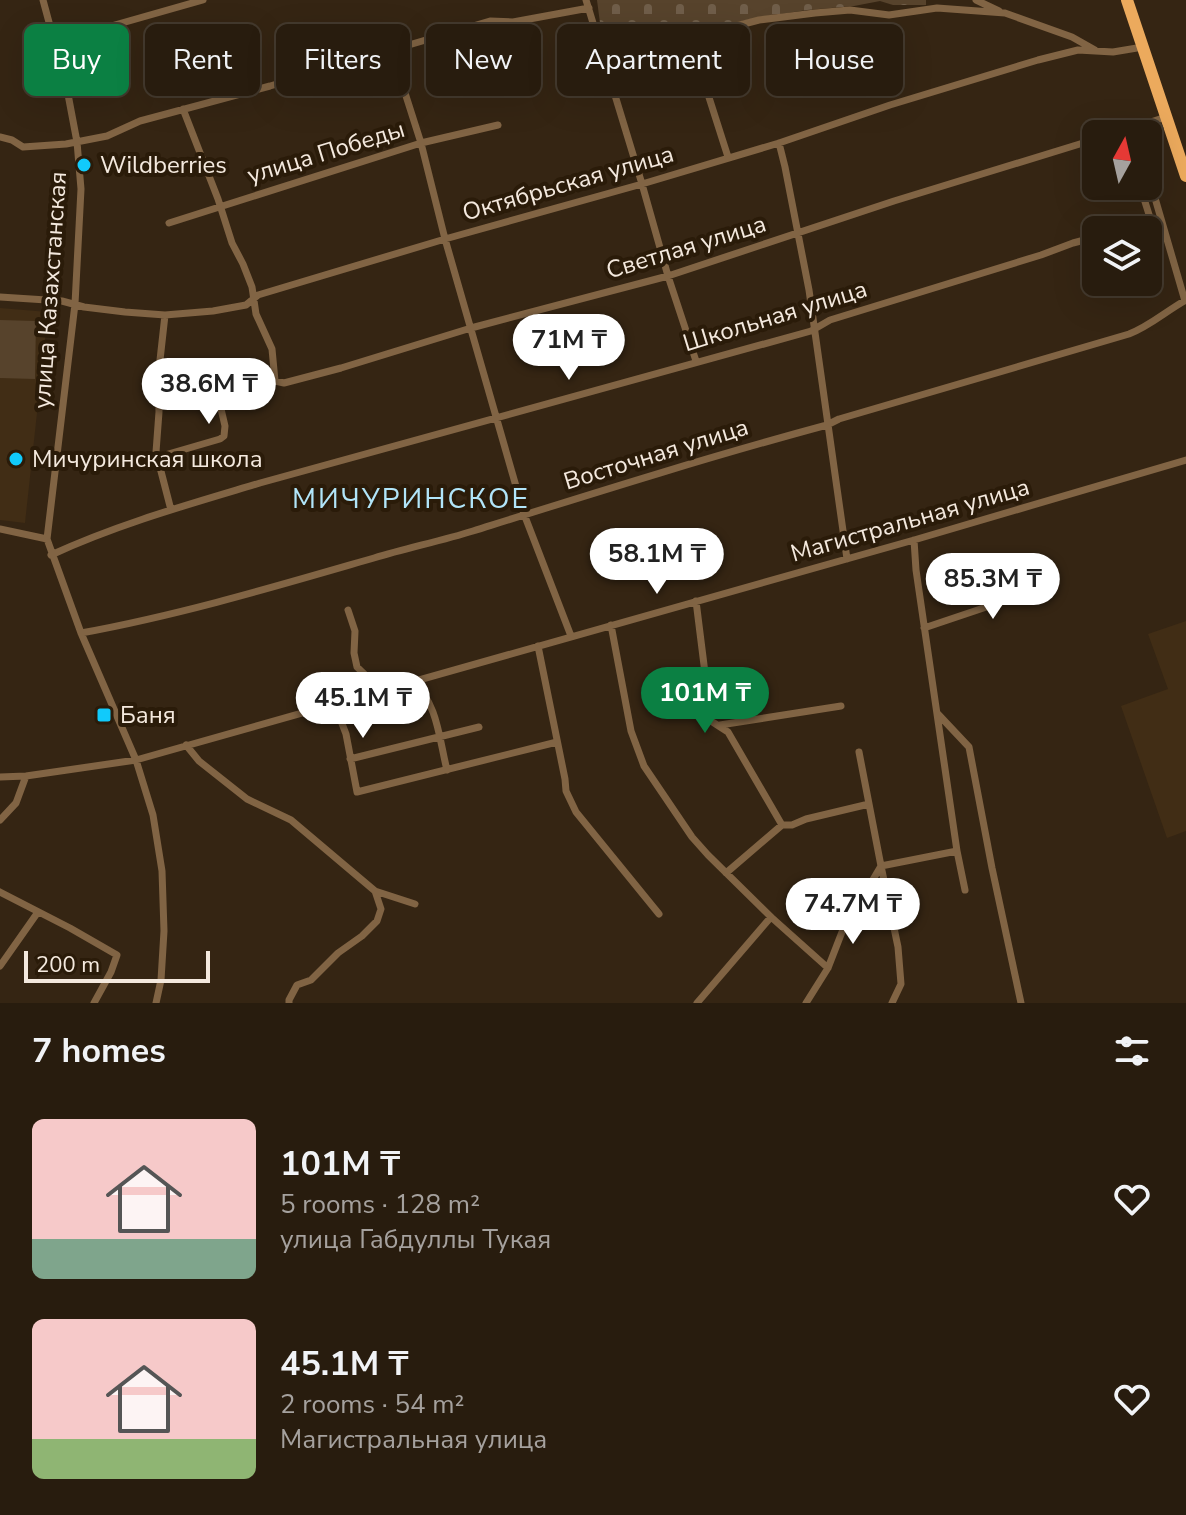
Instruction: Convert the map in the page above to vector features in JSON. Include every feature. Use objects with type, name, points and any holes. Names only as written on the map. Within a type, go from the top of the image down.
[{"type":"highway","points":[[1127,0],[1186,176]]},
{"type":"street","name":"улица Казахстанская","points":[[43,0],[50,24]]},
{"type":"street","points":[[118,24],[203,0]]},
{"type":"street","points":[[976,0],[1072,37],[1096,51]]},
{"type":"street","points":[[410,45],[490,21],[513,22],[588,4],[594,24]]},
{"type":"street","points":[[744,24],[850,10],[889,15],[937,8],[1005,13]]},
{"type":"street","name":"Октябрьская улица","points":[[0,297],[62,301],[125,312],[165,315],[246,305],[258,295],[779,143],[1038,60],[1078,50],[1113,52],[1143,47]]},
{"type":"street","points":[[0,137],[23,147],[77,142],[107,136],[140,121],[276,84]]},
{"type":"street","name":"улица Казахстанская","points":[[67,96],[77,142],[81,189],[75,304],[47,539],[81,633],[136,760],[153,815],[162,871],[163,958],[156,1003]]},
{"type":"street","points":[[406,96],[524,514],[571,636]]},
{"type":"street","points":[[616,96],[696,361]]},
{"type":"street","points":[[709,96],[728,157]]},
{"type":"street","points":[[183,109],[232,243],[248,275],[254,298]]},
{"type":"street","points":[[1159,120],[1166,117]]},
{"type":"street","name":"улица Победы","points":[[169,223],[421,143],[498,125]]},
{"type":"street","points":[[779,143],[799,233],[815,328],[847,559]]},
{"type":"street","name":"Светлая улица","points":[[254,298],[256,314],[272,349],[275,381],[284,383],[471,328],[668,276],[894,201],[1082,143]]},
{"type":"street","points":[[1156,200],[1186,301]]},
{"type":"street","name":"Школьная улица","points":[[51,555],[83,540],[171,510],[815,328],[830,320],[1082,241]]},
{"type":"street","name":"Восточная улица","points":[[81,633],[268,590],[470,532],[735,449],[827,425],[1129,334],[1147,327],[1162,314],[1186,301]]},
{"type":"street","points":[[165,315],[158,378],[158,457],[171,510]]},
{"type":"street","points":[[158,457],[224,436],[225,426],[211,366]]},
{"type":"street","name":"Магистральная улица","points":[[0,777],[136,760],[1186,460]]},
{"type":"street","points":[[0,529],[47,539]]},
{"type":"street","points":[[914,540],[924,628],[965,890]]},
{"type":"street","points":[[924,628],[1052,585]]},
{"type":"street","points":[[696,601],[711,721],[728,732],[782,825]]},
{"type":"street","points":[[348,610],[355,631],[357,667],[381,690]]},
{"type":"street","points":[[611,625],[631,731],[644,766],[692,837],[771,917],[828,968]]},
{"type":"street","points":[[538,646],[566,791],[576,812],[659,914]]},
{"type":"street","points":[[412,681],[431,705],[447,770]]},
{"type":"street","points":[[330,704],[346,734],[357,792],[557,742]]},
{"type":"street","points":[[720,725],[841,706]]},
{"type":"street","points":[[937,713],[969,747],[1021,1003]]},
{"type":"street","points":[[350,759],[479,727]]},
{"type":"street","points":[[186,745],[199,761],[247,799],[291,820],[375,891],[415,904]]},
{"type":"street","points":[[859,752],[898,947],[901,984],[895,1001]]},
{"type":"street","points":[[0,820],[16,803],[26,776]]},
{"type":"street","points":[[726,873],[782,825],[869,804]]},
{"type":"street","points":[[806,1003],[828,968],[842,932],[881,866],[957,851]]},
{"type":"street","points":[[289,1003],[297,985],[311,980],[377,921],[381,909],[375,891]]},
{"type":"street","points":[[0,892],[117,955],[94,1003]]},
{"type":"street","points":[[0,966],[38,912]]},
{"type":"street","points":[[697,1003],[771,917]]},
{"type":"shaded area","name":"Мичуринская школа","points":[[0,308],[48,312],[25,523],[0,520]]},
{"type":"shaded area","points":[[1186,621],[1186,831],[1167,838],[1121,706],[1168,689],[1148,634]]},
{"type":"green space","points":[[597,0],[926,0],[926,5],[893,5],[880,1],[728,24],[600,24]]},
{"type":"green space","points":[[0,320],[36,321],[35,379],[0,378]]},
{"type":"place","name":"Wildberries","points":[[84,165]]},
{"type":"place","name":"Мичуринская школа","points":[[16,459]]},
{"type":"place","name":"Баня","points":[[104,715]]},
{"type":"district","name":"МИЧУРИНСКОЕ","points":[[411,498]]}]
